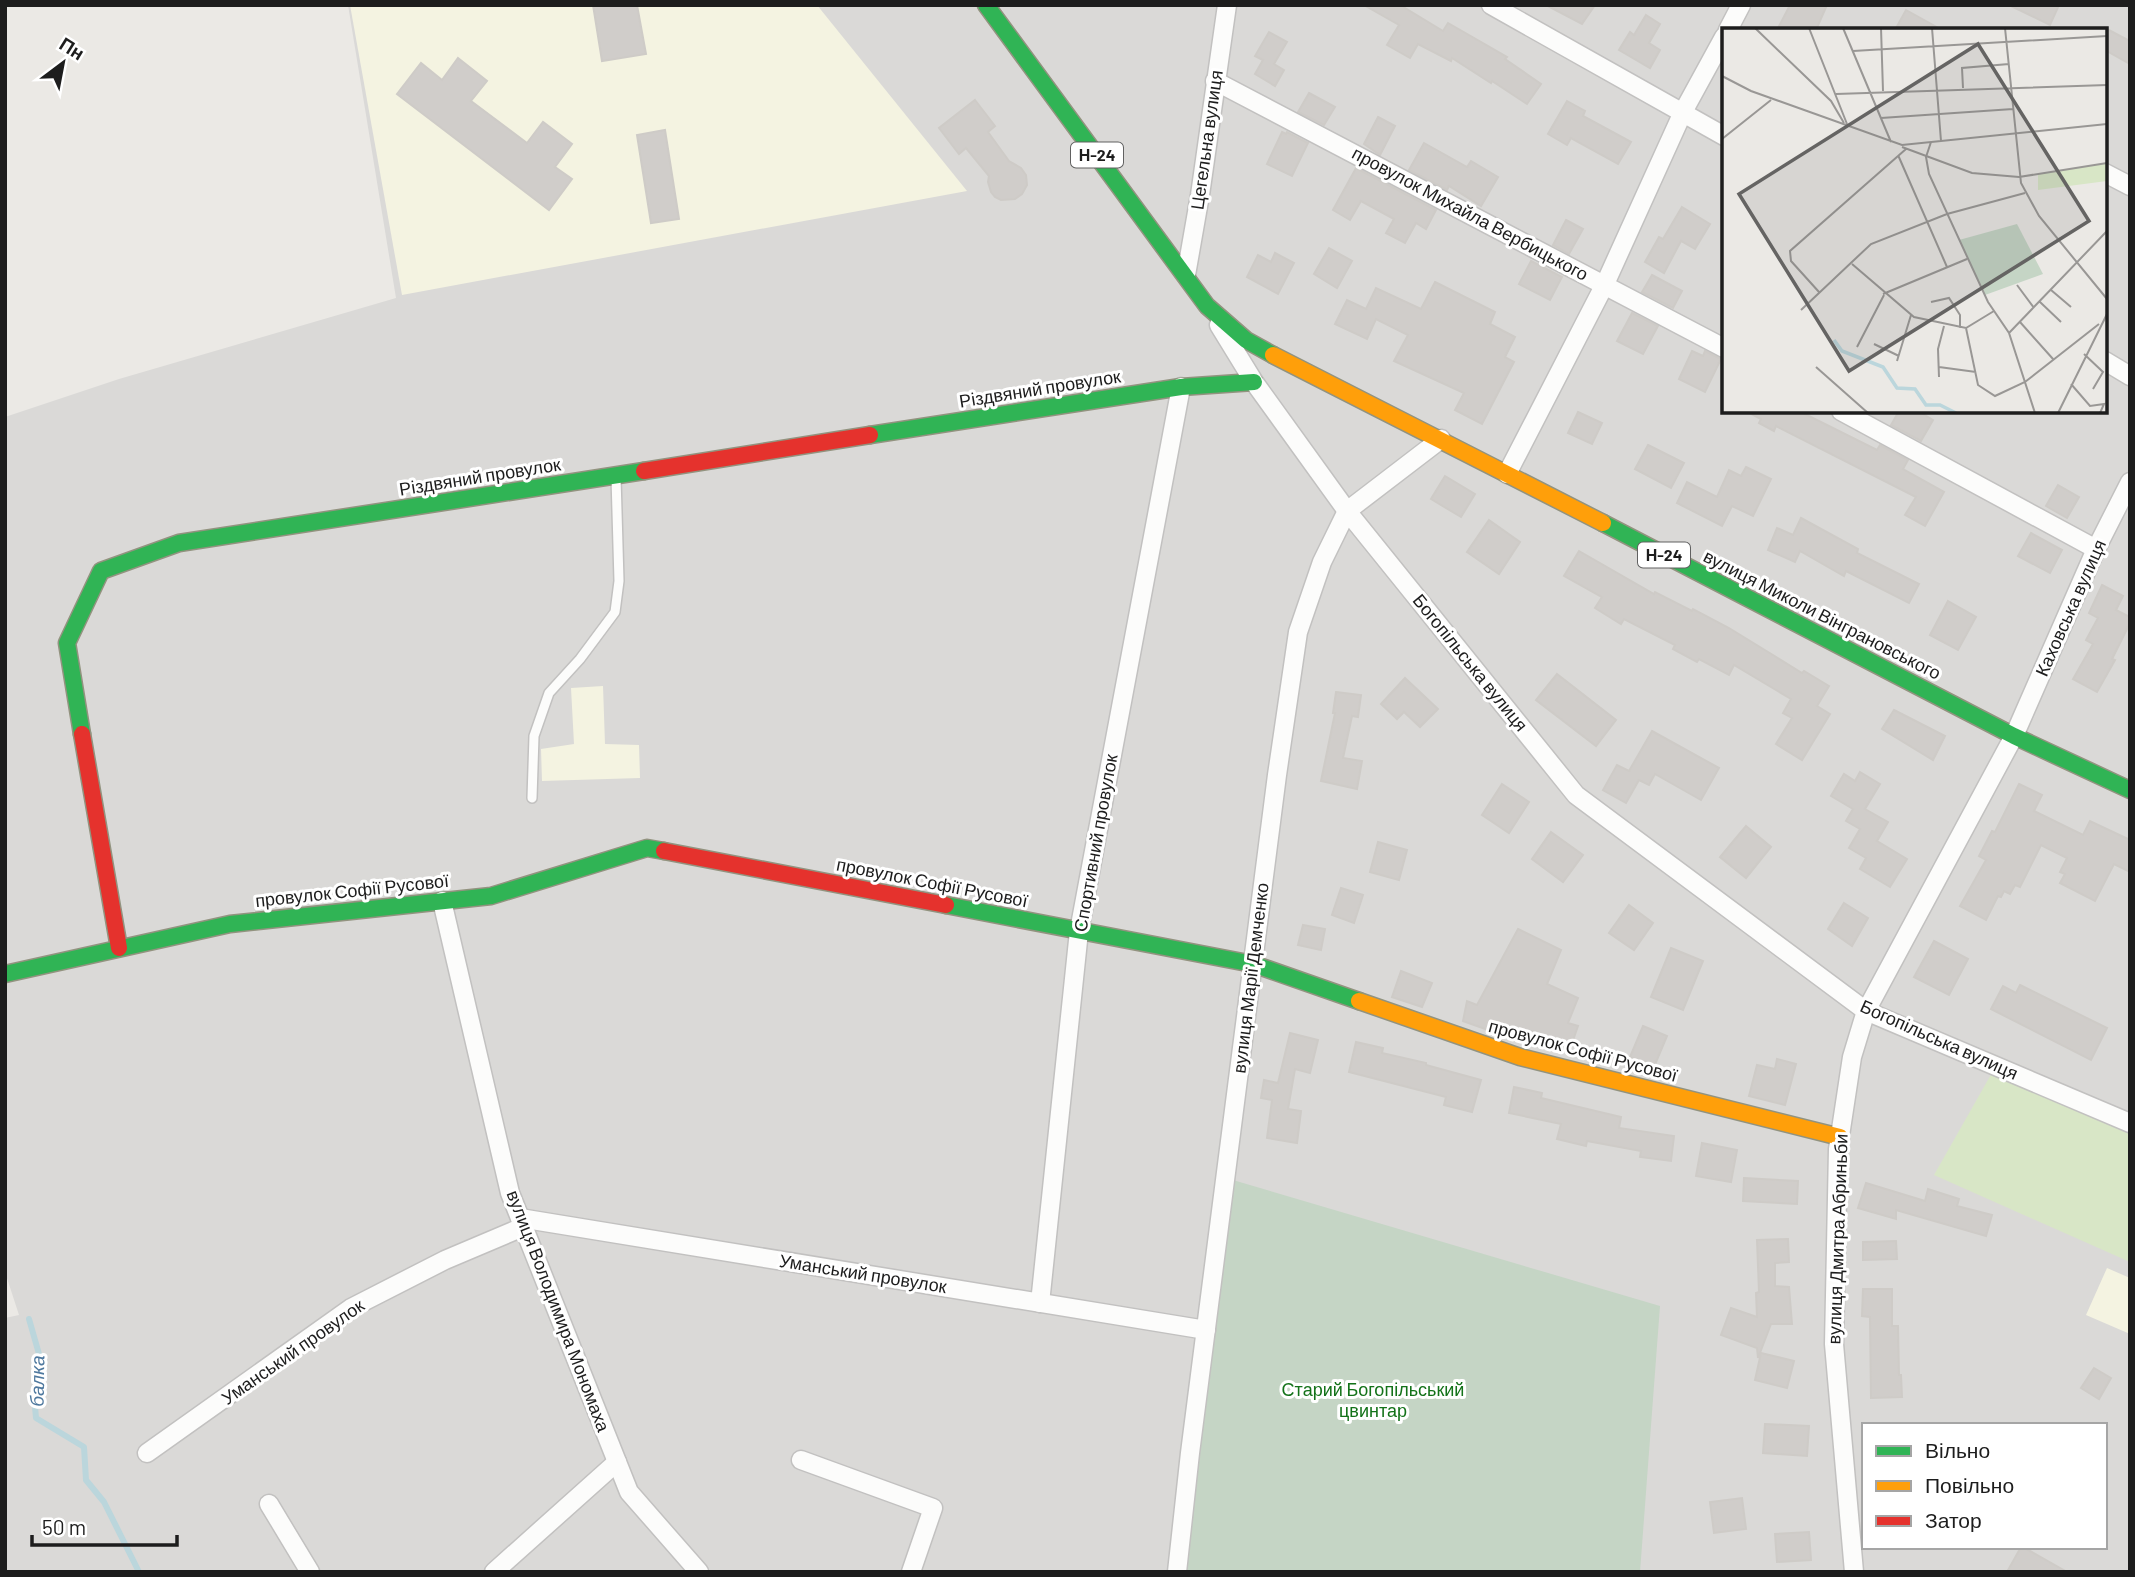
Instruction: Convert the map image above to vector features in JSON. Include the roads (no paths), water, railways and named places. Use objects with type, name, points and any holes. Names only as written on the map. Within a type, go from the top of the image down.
[{"type":"street","name":"Богопільська вулиця","points":[[986,5],[1186,275],[1254,382],[1347,511],[1576,795],[1866,1011],[2130,1123]]},
{"type":"street","name":"Цегельна вулиця","points":[[1186,275],[1227,5]]},
{"type":"street","points":[[1491,5],[1722,135]]},
{"type":"street","points":[[1729,28],[1741,5]]},
{"type":"street","points":[[1507,474],[1605,284],[1683,112],[1722,41]]},
{"type":"street","name":"провулок Михайла Вербицького","points":[[1215,81],[1722,347]]},
{"type":"street","points":[[2107,174],[2130,186]]},
{"type":"street","name":"вулиця Миколи Вінграновського","points":[[1207,306],[1246,340],[1295,367],[1441,439],[2014,736],[2130,790]]},
{"type":"street","points":[[2107,362],[2130,376]]},
{"type":"street","name":"Різдвяний провулок","points":[[119,948],[67,643],[101,571],[179,543],[1181,387],[1254,382]]},
{"type":"street","name":"Спортивний провулок","points":[[1040,1303],[1079,931],[1181,387]]},
{"type":"street","points":[[1844,413],[2096,549]]},
{"type":"street","name":"вулиця Марії Демченко","points":[[1177,1572],[1253,964],[1298,632],[1322,562],[1347,511],[1441,439]]},
{"type":"street","name":"Каховська вулиця","points":[[2014,736],[2096,549],[2130,482]]},
{"type":"street","name":"вулиця Дмитра Абриньби","points":[[1854,1572],[1834,1344],[1840,1137],[1852,1057],[1866,1011],[2014,736]]},
{"type":"street","name":"провулок Софії Русової","points":[[5,974],[230,923],[491,896],[647,848],[1253,964],[1520,1057],[1840,1137]]},
{"type":"street","name":"вулиця Володимира Мономаха","points":[[442,901],[510,1194],[629,1492],[699,1572]]},
{"type":"street","name":"Уманський провулок","points":[[147,1453],[351,1308],[522,1223],[1206,1330]]},
{"type":"street","points":[[801,1460],[933,1507],[911,1572]]},
{"type":"street","points":[[494,1572],[617,1462]]},
{"type":"street","points":[[269,1504],[310,1572]]},
{"type":"lane","points":[[532,798],[534,736],[549,693],[580,659],[615,612],[619,581],[615,475]]},
{"type":"waterway","name":"балка","points":[[29,1319],[41,1361],[34,1395],[36,1418],[84,1447],[86,1480],[104,1502],[139,1572]]},
{"type":"park label","name":"Старий Богопільський цвинтар","points":[[1373,1400]]}]
